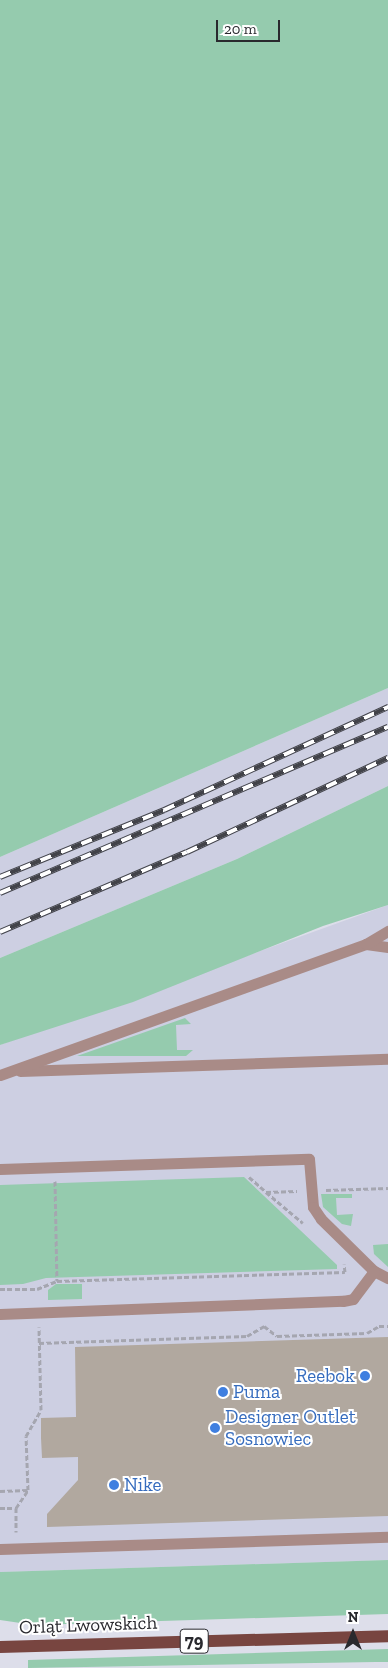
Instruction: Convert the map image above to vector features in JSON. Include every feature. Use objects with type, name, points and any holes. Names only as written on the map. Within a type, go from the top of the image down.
[{"type":"main road","name":"Orląt Lwowskich","points":[[0,1647],[388,1636]]},
{"type":"lane","points":[[5,1073],[366,944],[388,931]]},
{"type":"lane","points":[[366,944],[388,948]]},
{"type":"lane","points":[[5,1073],[388,1059]]},
{"type":"lane","points":[[0,1169],[309,1159],[310,1191],[313,1207],[321,1219],[374,1271],[388,1278]]},
{"type":"lane","points":[[0,1314],[343,1301],[353,1299],[374,1271]]},
{"type":"lane","points":[[0,1549],[388,1536]]},
{"type":"path","points":[[244,1173],[308,1228]]},
{"type":"path","points":[[46,1180],[65,1180]]},
{"type":"path","points":[[55,1180],[57,1281]]},
{"type":"path","points":[[266,1192],[388,1188]]},
{"type":"path","points":[[0,1290],[37,1289],[57,1281],[345,1272],[344,1262],[338,1256]]},
{"type":"path","points":[[0,1508],[16,1508],[28,1490],[26,1436],[41,1410],[37,1289]]},
{"type":"path","points":[[39,1342],[247,1336],[264,1326],[277,1336],[367,1333],[379,1326],[388,1326]]},
{"type":"path","points":[[0,1491],[28,1490]]},
{"type":"shaded area","points":[[388,688],[388,786],[237,859],[0,958],[0,857]]},
{"type":"shaded area","points":[[388,905],[388,1560],[0,1572],[0,1045]]},
{"type":"green space","points":[[0,0],[388,0],[388,688],[0,857]]},
{"type":"green space","points":[[388,786],[388,905],[323,926],[133,1002],[0,1045],[0,958],[237,859]]},
{"type":"green space","points":[[185,1018],[191,1024],[176,1025],[177,1050],[193,1050],[186,1056],[77,1056]]},
{"type":"green space","points":[[244,1177],[337,1265],[337,1269],[46,1278],[23,1284],[0,1285],[0,1185]]},
{"type":"green space","points":[[321,1194],[352,1194],[352,1198],[336,1198],[337,1215],[353,1214],[351,1226],[342,1224],[323,1207]]},
{"type":"green space","points":[[388,1244],[388,1267],[374,1254],[373,1245]]},
{"type":"green space","points":[[56,1284],[82,1284],[82,1299],[48,1300],[48,1290]]},
{"type":"green space","points":[[388,1560],[388,1614],[34,1625],[0,1620],[0,1572]]},
{"type":"green space","points":[[388,1649],[388,1662],[28,1668],[28,1660]]},
{"type":"building","name":"Designer Outlet Sosnowiec","points":[[388,1337],[388,1516],[47,1527],[47,1514],[78,1480],[78,1457],[42,1458],[41,1438],[41,1418],[76,1417],[75,1347]]},
{"type":"railway","points":[[0,877],[164,810],[388,707]]},
{"type":"railway","points":[[0,893],[388,727]]},
{"type":"railway","points":[[0,932],[187,852],[388,758]]},
{"type":"place","name":"Reebok","points":[[365,1376]]},
{"type":"place","name":"Puma","points":[[223,1392]]},
{"type":"place","name":"Designer Outlet Sosnowiec","points":[[215,1428]]},
{"type":"place","name":"Nike","points":[[114,1485]]}]
